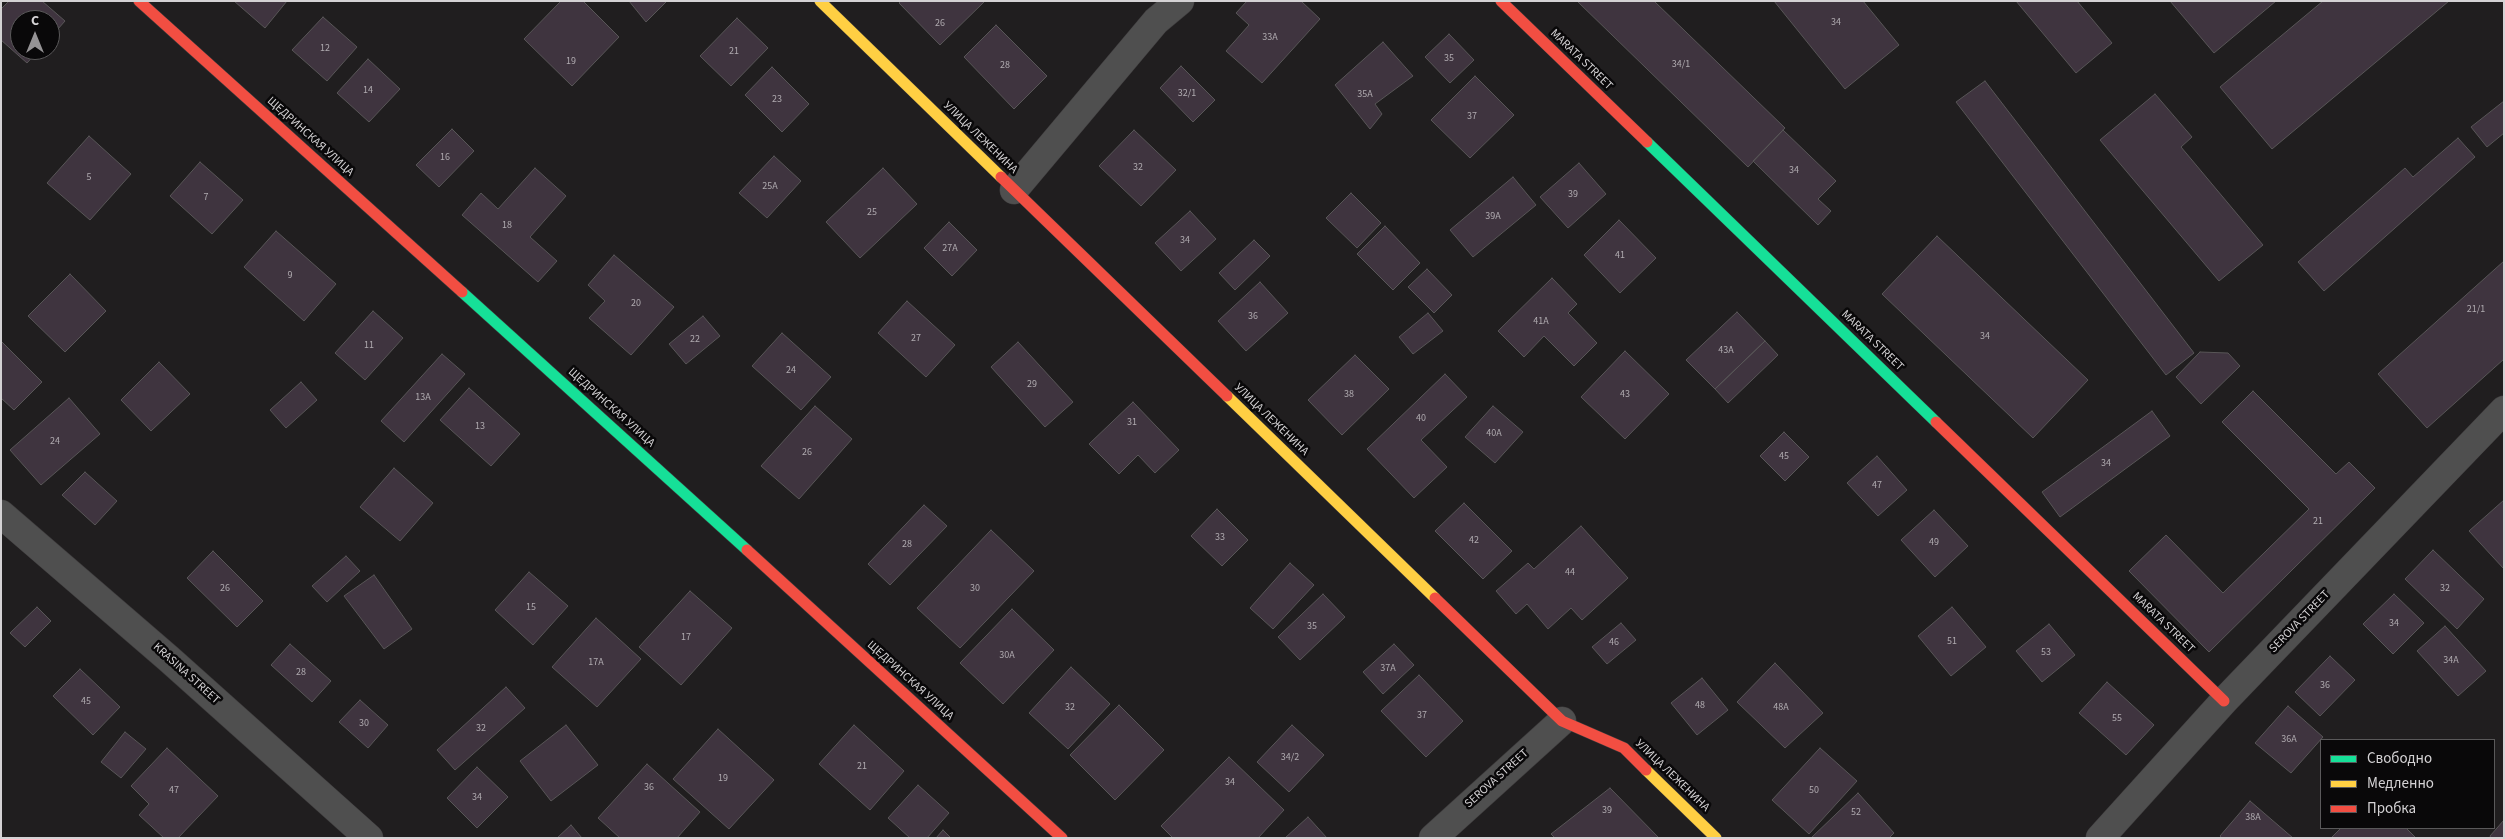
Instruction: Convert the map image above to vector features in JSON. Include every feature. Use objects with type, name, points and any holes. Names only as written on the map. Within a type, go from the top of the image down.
[{"type":"street","name":"ЩЕДРИНСКАЯ УЛИЦА","points":[[139,1],[555,376],[1062,838]]},
{"type":"street","name":"УЛИЦА ЛЕЖЕНИНА","points":[[820,1],[1562,721],[1624,748],[1716,838]]},
{"type":"street","points":[[1014,190],[1156,21],[1180,1]]},
{"type":"street","name":"MARATA STREET","points":[[1500,1],[2224,701]]},
{"type":"street","name":"SEROVA STREET","points":[[2100,838],[2224,701],[2504,410]]},
{"type":"street","name":"KRASINA STREET","points":[[1,514],[169,659],[369,838]]},
{"type":"street","name":"SEROVA STREET","points":[[1433,838],[1562,721]]},
{"type":"building","points":[[9,1],[42,1],[52,10],[10,10],[10,48],[1,40],[1,9]]},
{"type":"building","points":[[234,1],[287,1],[265,28]]},
{"type":"building","points":[[561,1],[583,1],[619,37],[572,86],[524,39]]},
{"type":"building","points":[[629,1],[667,1],[646,22]]},
{"type":"building","points":[[901,1],[985,1],[940,45],[899,3]]},
{"type":"building","points":[[1247,1],[1301,1],[1320,19],[1262,83],[1226,51],[1249,25],[1236,13]]},
{"type":"building","points":[[1577,1],[1654,1],[1785,128],[1748,167]]},
{"type":"building","points":[[1774,1],[1863,1],[1899,45],[1845,89]]},
{"type":"building","points":[[2016,1],[2077,1],[2112,43],[2076,73]]},
{"type":"building","points":[[2170,1],[2276,1],[2214,53]]},
{"type":"building","points":[[2323,1],[2449,1],[2272,149],[2220,87]]},
{"type":"building","points":[[60,17],[65,21],[60,27]]},
{"type":"building","points":[[323,17],[357,47],[327,81],[292,50]]},
{"type":"building","points":[[737,18],[768,48],[731,86],[700,56]]},
{"type":"building","points":[[996,25],[1047,76],[1014,109],[964,57]]},
{"type":"building","points":[[1449,34],[1474,60],[1450,83],[1425,57]]},
{"type":"building","points":[[1383,42],[1413,76],[1375,104],[1382,114],[1370,129],[1335,85]]},
{"type":"building","points":[[368,59],[400,89],[369,122],[337,93]]},
{"type":"building","points":[[1181,66],[1215,100],[1193,122],[1160,88]]},
{"type":"building","points":[[772,67],[809,104],[782,132],[745,95]]},
{"type":"building","points":[[1475,76],[1514,115],[1470,158],[1431,120]]},
{"type":"building","points":[[1985,81],[2194,353],[2166,375],[1956,102]]},
{"type":"building","points":[[2155,94],[2192,137],[2181,147],[2263,245],[2219,281],[2100,140]]},
{"type":"building","points":[[2504,101],[2504,133],[2487,147],[2471,127]]},
{"type":"building","points":[[452,129],[474,151],[439,187],[416,165]]},
{"type":"building","points":[[1134,130],[1176,170],[1141,206],[1099,166]]},
{"type":"building","points":[[1783,130],[1836,181],[1818,199],[1831,211],[1818,225],[1753,161]]},
{"type":"building","points":[[89,136],[131,174],[90,220],[47,183]]},
{"type":"building","points":[[2458,138],[2475,157],[2324,291],[2298,262],[2405,168],[2413,177]]},
{"type":"building","points":[[774,156],[801,181],[767,218],[739,193]]},
{"type":"building","points":[[200,162],[243,200],[212,234],[170,196]]},
{"type":"building","points":[[1579,163],[1606,194],[1568,228],[1540,197]]},
{"type":"building","points":[[535,168],[566,196],[530,237],[557,261],[538,282],[462,215],[481,193],[498,209]]},
{"type":"building","points":[[883,168],[917,204],[860,258],[826,222]]},
{"type":"building","points":[[1513,177],[1536,205],[1473,257],[1450,230]]},
{"type":"building","points":[[1351,193],[1381,223],[1357,248],[1326,218]]},
{"type":"building","points":[[1190,211],[1216,239],[1181,271],[1155,243]]},
{"type":"building","points":[[1619,220],[1656,258],[1620,293],[1584,255]]},
{"type":"building","points":[[949,222],[977,250],[952,276],[924,248]]},
{"type":"building","points":[[1385,226],[1420,263],[1393,290],[1357,254]]},
{"type":"building","points":[[276,231],[336,284],[304,321],[244,267]]},
{"type":"building","points":[[1937,236],[2088,380],[2033,438],[1882,294]]},
{"type":"building","points":[[1254,240],[1270,256],[1235,290],[1219,273]]},
{"type":"building","points":[[614,255],[674,307],[631,355],[589,318],[605,301],[588,285]]},
{"type":"building","points":[[2504,261],[2504,359],[2427,428],[2378,374]]},
{"type":"building","points":[[1427,269],[1452,295],[1434,313],[1408,287]]},
{"type":"building","points":[[70,274],[106,311],[65,352],[28,316]]},
{"type":"building","points":[[1552,278],[1577,304],[1568,313],[1597,343],[1574,366],[1544,336],[1524,357],[1498,331]]},
{"type":"building","points":[[1260,282],[1288,313],[1246,351],[1218,321]]},
{"type":"building","points":[[907,301],[955,345],[926,377],[878,333]]},
{"type":"building","points":[[373,311],[403,338],[365,380],[335,353]]},
{"type":"building","points":[[1737,312],[1765,341],[1715,389],[1686,360]]},
{"type":"building","points":[[1428,313],[1443,331],[1413,354],[1399,337]]},
{"type":"building","points":[[703,316],[720,336],[686,364],[669,344]]},
{"type":"building","points":[[782,333],[831,377],[801,410],[752,366]]},
{"type":"building","points":[[1,341],[42,382],[14,410],[1,398]]},
{"type":"building","points":[[1765,341],[1778,355],[1728,403],[1715,389]]},
{"type":"building","points":[[1018,342],[1073,402],[1045,427],[991,367]]},
{"type":"building","points":[[1625,351],[1669,394],[1625,439],[1581,397]]},
{"type":"building","points":[[2200,352],[2228,353],[2240,366],[2201,404],[2176,377]]},
{"type":"building","points":[[442,354],[465,374],[404,442],[381,421]]},
{"type":"building","points":[[1355,355],[1389,389],[1342,435],[1308,400]]},
{"type":"building","points":[[159,362],[190,394],[151,431],[121,400]]},
{"type":"building","points":[[1445,374],[1467,397],[1421,440],[1447,467],[1414,498],[1367,449]]},
{"type":"building","points":[[301,382],[317,400],[286,428],[270,410]]},
{"type":"building","points":[[469,388],[520,434],[491,466],[440,420]]},
{"type":"building","points":[[2253,391],[2336,474],[2349,462],[2375,488],[2209,652],[2129,571],[2166,535],[2223,593],[2309,509],[2222,422]]},
{"type":"building","points":[[69,398],[100,434],[41,485],[10,450]]},
{"type":"building","points":[[1133,402],[1179,450],[1155,473],[1138,455],[1119,474],[1089,444]]},
{"type":"building","points":[[815,406],[852,439],[799,499],[761,466]]},
{"type":"building","points":[[1493,406],[1523,432],[1495,463],[1465,437]]},
{"type":"building","points":[[2152,411],[2170,436],[2060,517],[2042,492]]},
{"type":"building","points":[[1784,432],[1809,457],[1785,481],[1760,456]]},
{"type":"building","points":[[1877,456],[1907,490],[1878,516],[1847,483]]},
{"type":"building","points":[[394,468],[433,503],[400,541],[360,507]]},
{"type":"building","points":[[85,472],[117,501],[95,525],[62,495]]},
{"type":"building","points":[[2504,500],[2504,569],[2469,531]]},
{"type":"building","points":[[1464,503],[1512,551],[1483,579],[1435,531]]},
{"type":"building","points":[[924,505],[947,526],[890,585],[868,564]]},
{"type":"building","points":[[1217,509],[1248,540],[1222,566],[1191,536]]},
{"type":"building","points":[[1934,510],[1968,546],[1935,577],[1901,540]]},
{"type":"building","points":[[1581,526],[1628,578],[1582,620],[1571,608],[1548,629],[1527,604],[1516,614],[1496,591],[1528,563],[1534,569]]},
{"type":"building","points":[[991,530],[1034,571],[960,648],[917,608]]},
{"type":"building","points":[[2433,550],[2484,599],[2457,629],[2405,579]]},
{"type":"building","points":[[213,551],[263,601],[237,627],[187,578]]},
{"type":"building","points":[[346,556],[360,571],[327,602],[312,586]]},
{"type":"building","points":[[1290,563],[1314,585],[1273,629],[1250,608]]},
{"type":"building","points":[[529,572],[568,606],[533,645],[495,610]]},
{"type":"building","points":[[374,575],[412,629],[384,649],[344,596]]},
{"type":"building","points":[[690,591],[732,628],[681,685],[639,647]]},
{"type":"building","points":[[1323,594],[1345,617],[1300,660],[1278,637]]},
{"type":"building","points":[[2394,594],[2424,623],[2393,654],[2363,624]]},
{"type":"building","points":[[37,607],[51,621],[25,647],[10,633]]},
{"type":"building","points":[[1952,607],[1986,647],[1951,676],[1918,636]]},
{"type":"building","points":[[1012,609],[1054,650],[1003,704],[960,663]]},
{"type":"building","points":[[596,618],[641,659],[597,707],[552,667]]},
{"type":"building","points":[[1621,623],[1636,640],[1607,664],[1592,647]]},
{"type":"building","points":[[2049,624],[2075,655],[2042,682],[2016,651]]},
{"type":"building","points":[[2445,626],[2486,671],[2458,696],[2417,651]]},
{"type":"building","points":[[290,644],[331,681],[312,702],[271,665]]},
{"type":"building","points":[[1394,644],[1414,665],[1383,694],[1363,672]]},
{"type":"building","points":[[2330,656],[2355,680],[2320,716],[2295,692]]},
{"type":"building","points":[[1775,663],[1823,713],[1785,748],[1737,702]]},
{"type":"building","points":[[1071,667],[1110,704],[1068,749],[1029,713]]},
{"type":"building","points":[[80,669],[120,707],[93,735],[53,696]]},
{"type":"building","points":[[1419,675],[1463,721],[1426,757],[1381,711]]},
{"type":"building","points":[[1702,678],[1728,710],[1697,735],[1671,703]]},
{"type":"building","points":[[2107,682],[2154,725],[2126,755],[2079,713]]},
{"type":"building","points":[[506,687],[525,708],[455,770],[437,750]]},
{"type":"building","points":[[360,700],[388,725],[368,748],[339,722]]},
{"type":"building","points":[[1119,705],[1164,750],[1115,800],[1070,755]]},
{"type":"building","points":[[2288,706],[2323,737],[2291,773],[2255,743]]},
{"type":"building","points":[[566,725],[598,765],[551,801],[520,761]]},
{"type":"building","points":[[854,725],[904,771],[870,810],[819,764]]},
{"type":"building","points":[[1292,725],[1324,755],[1289,792],[1257,762]]},
{"type":"building","points":[[718,729],[774,780],[729,829],[673,779]]},
{"type":"building","points":[[125,732],[146,749],[121,778],[101,762]]},
{"type":"building","points":[[167,748],[218,796],[178,838],[164,838],[139,815],[149,804],[131,786]]},
{"type":"building","points":[[1820,748],[1857,781],[1809,834],[1772,800]]},
{"type":"building","points":[[1229,757],[1284,810],[1258,838],[1173,838],[1161,826]]},
{"type":"building","points":[[647,764],[700,812],[677,838],[620,838],[598,818]]},
{"type":"building","points":[[477,767],[508,797],[477,828],[447,798]]},
{"type":"building","points":[[918,785],[949,813],[927,838],[910,838],[888,818]]},
{"type":"building","points":[[1610,788],[1659,838],[1555,838],[1551,834]]},
{"type":"building","points":[[1858,793],[1894,833],[1889,838],[1811,838]]},
{"type":"building","points":[[2250,801],[2293,838],[2222,838],[2220,836]]},
{"type":"building","points":[[1308,817],[1327,838],[1285,838]]},
{"type":"building","points":[[2504,820],[2504,838],[2491,838],[2490,836]]},
{"type":"building","points":[[571,825],[582,838],[557,838]]},
{"type":"building","points":[[2340,829],[2407,829],[2416,838],[2331,838]]},
{"type":"building","points":[[943,830],[951,838],[936,838]]},
{"type":"traffic: fast","points":[[1647,142],[1936,422]]},
{"type":"traffic: fast","points":[[462,292],[747,550]]},
{"type":"traffic: slow","points":[[820,1],[1001,177]]},
{"type":"traffic: slow","points":[[1227,396],[1435,598]]},
{"type":"traffic: slow","points":[[1646,770],[1716,838]]},
{"type":"traffic: jam","points":[[139,1],[462,292]]},
{"type":"traffic: jam","points":[[1501,1],[1647,142]]},
{"type":"traffic: jam","points":[[1001,177],[1227,396]]},
{"type":"traffic: jam","points":[[1936,422],[2224,701]]},
{"type":"traffic: jam","points":[[747,550],[1062,838]]},
{"type":"traffic: jam","points":[[1435,598],[1562,721],[1624,748],[1646,770]]}]
